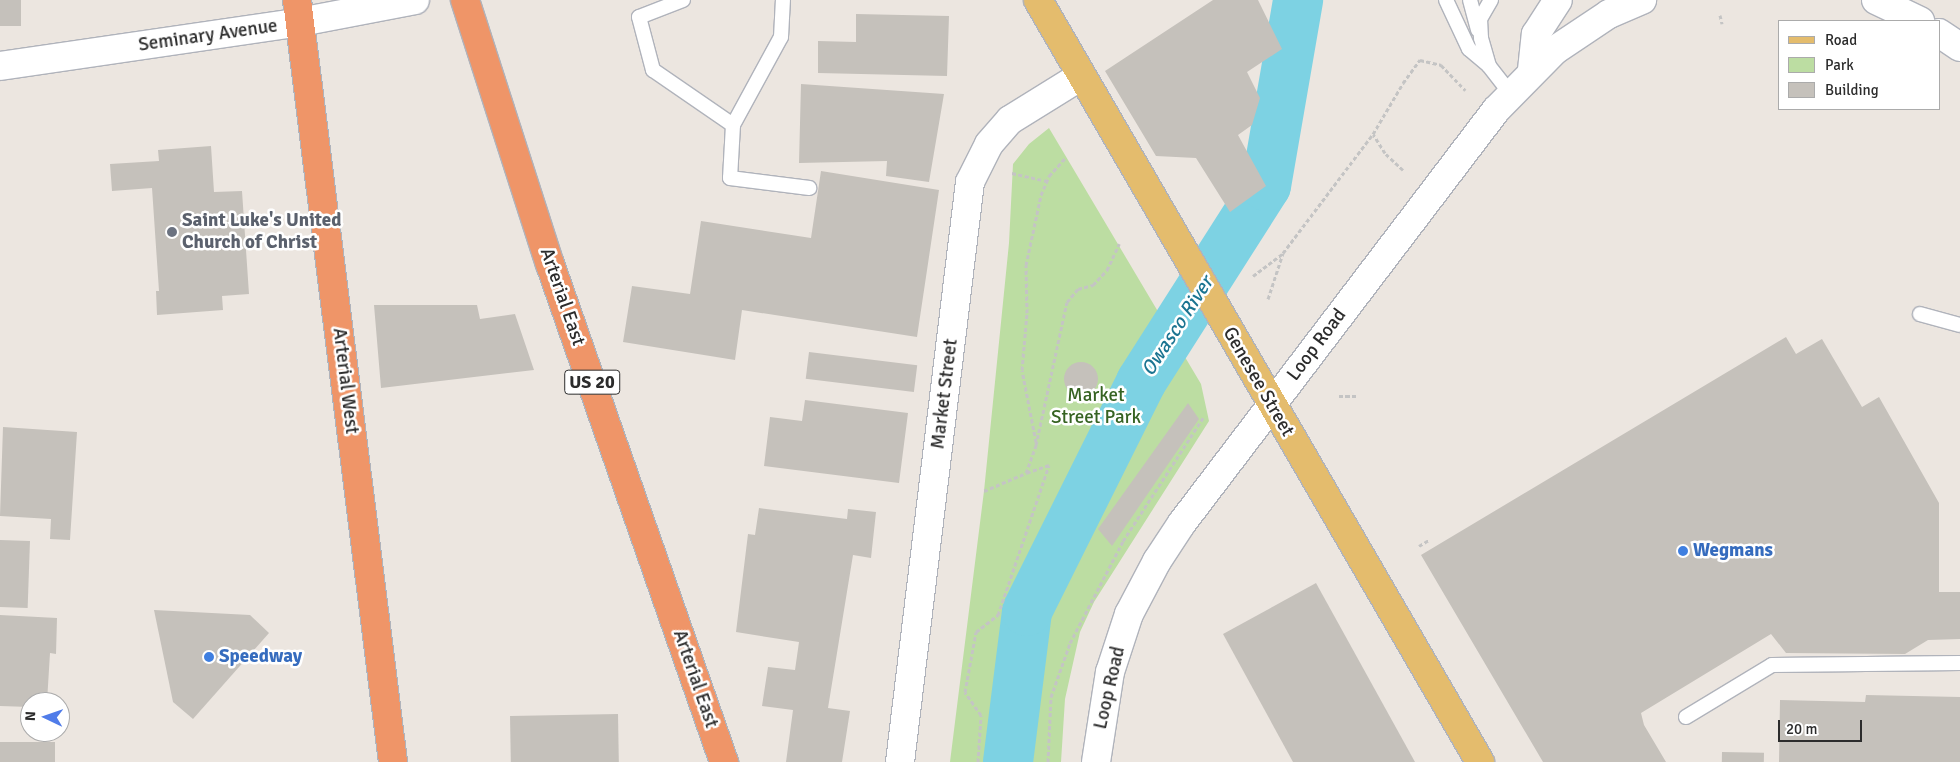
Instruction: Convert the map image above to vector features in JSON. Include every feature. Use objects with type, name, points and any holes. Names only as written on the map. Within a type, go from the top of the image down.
[{"type":"highway","name":"Arterial East","points":[[465,0],[544,246],[724,762]]},
{"type":"highway","name":"Arterial West","points":[[299,11],[393,762]]},
{"type":"main road","name":"Genesee Street","points":[[1038,0],[1271,406],[1480,762]]},
{"type":"street","name":"Seminary Avenue","points":[[0,66],[299,11],[415,0]]},
{"type":"street","points":[[1532,70],[1536,34],[1558,0]]},
{"type":"street","name":"Loop Road","points":[[1096,762],[1110,672],[1130,614],[1157,561],[1182,523],[1511,94],[1532,70],[1584,29],[1609,14],[1642,0]]},
{"type":"street","points":[[1876,0],[1918,20]]},
{"type":"street","points":[[1940,34],[1960,47]]},
{"type":"street","name":"Market Street","points":[[900,762],[970,182],[989,144],[1010,120],[1081,76]]},
{"type":"lane","points":[[683,0],[639,17],[653,70],[733,124]]},
{"type":"lane","points":[[783,0],[781,37],[733,124],[730,178],[809,188]]},
{"type":"lane","points":[[1446,0],[1470,49],[1489,66],[1511,94]]},
{"type":"lane","points":[[1470,0],[1489,66]]},
{"type":"lane","points":[[1481,38],[1480,19],[1491,0]]},
{"type":"lane","points":[[1920,314],[1960,325]]},
{"type":"lane","points":[[1686,717],[1772,665],[1960,663]]},
{"type":"path","points":[[1720,15],[1722,24]]},
{"type":"path","points":[[1253,276],[1284,253],[1373,134],[1403,83],[1420,60],[1440,66],[1465,90]]},
{"type":"path","points":[[1373,134],[1384,153],[1403,170]]},
{"type":"path","points":[[1036,445],[1022,370],[1030,235],[1047,181],[1064,158]]},
{"type":"path","points":[[1012,173],[1047,181]]},
{"type":"path","points":[[1026,473],[1036,445],[1067,302],[1078,289],[1093,285],[1107,270],[1119,244]]},
{"type":"path","points":[[1268,299],[1284,253]]},
{"type":"path","points":[[1339,396],[1357,396]]},
{"type":"path","points":[[1048,762],[1051,697],[1070,643],[1123,541],[1203,418]]},
{"type":"path","points":[[978,762],[981,715],[966,692],[976,632],[998,616],[1049,465],[984,491]]},
{"type":"path","points":[[1419,546],[1429,540]]},
{"type":"green space","name":"Market Street Park","points":[[1049,128],[1201,384],[1209,421],[1094,602],[1080,632],[1065,699],[1061,762],[950,762],[984,491],[1009,243],[1013,164],[1029,144]]},
{"type":"building","points":[[0,0],[21,0],[21,26],[0,26]]},
{"type":"building","points":[[1213,0],[1258,0],[1282,49],[1247,72],[1260,98],[1252,125],[1238,135],[1266,186],[1230,212],[1196,158],[1156,156],[1105,71]]},
{"type":"building","points":[[856,14],[949,16],[947,76],[818,73],[818,41],[856,42]]},
{"type":"building","points":[[801,84],[944,94],[929,182],[886,176],[887,161],[799,163]]},
{"type":"building","points":[[211,146],[214,192],[242,191],[249,294],[222,296],[223,310],[157,315],[156,291],[159,291],[152,188],[112,191],[110,164],[159,161],[158,150]]},
{"type":"building","points":[[821,171],[939,190],[917,337],[742,310],[735,360],[623,342],[632,286],[690,294],[701,221],[811,238]]},
{"type":"building","points":[[374,305],[477,305],[480,319],[515,314],[534,370],[381,388]]},
{"type":"building","name":"Wegmans","points":[[1786,337],[1796,354],[1822,339],[1862,407],[1879,397],[1939,503],[1939,592],[1960,592],[1960,639],[1928,640],[1905,654],[1786,653],[1771,634],[1641,713],[1644,725],[1666,762],[1543,762],[1421,555]]},
{"type":"building","points":[[809,352],[917,365],[914,392],[806,379]]},
{"type":"building","points":[[1081,362],[1088,363],[1093,367],[1097,372],[1097,386],[1093,391],[1088,395],[1081,396],[1074,395],[1069,391],[1065,386],[1064,379],[1065,372],[1069,367],[1074,363]]},
{"type":"building","points":[[805,400],[908,413],[899,483],[764,466],[770,417],[802,421]]},
{"type":"building","points":[[1188,403],[1199,419],[1112,546],[1098,529]]},
{"type":"building","points":[[3,427],[77,432],[70,540],[50,539],[51,519],[0,516]]},
{"type":"building","points":[[759,508],[847,519],[848,509],[876,512],[871,558],[853,555],[828,708],[850,711],[842,762],[786,762],[793,710],[762,706],[768,667],[795,670],[799,642],[736,632],[748,534],[755,535]]},
{"type":"building","points":[[0,540],[30,541],[28,608],[0,607]]},
{"type":"building","points":[[1316,583],[1415,762],[1293,762],[1223,634]]},
{"type":"building","points":[[154,610],[250,615],[269,633],[193,719],[173,702]]},
{"type":"building","points":[[0,615],[57,618],[56,654],[50,653],[48,692],[20,692],[20,707],[0,706]]},
{"type":"building","points":[[1866,695],[1960,697],[1960,762],[1779,762],[1780,700],[1865,702]]},
{"type":"building","points":[[618,714],[619,762],[511,762],[510,716]]},
{"type":"building","points":[[0,742],[55,742],[55,762],[0,762]]},
{"type":"building","points":[[1722,752],[1764,753],[1764,762],[1722,762]]},
{"type":"waterway","name":"Owasco River","points":[[1008,762],[1027,611],[1141,382],[1266,186],[1298,0]]},
{"type":"place","name":"Saint Luke's United Church of Christ","points":[[172,232]]},
{"type":"place","name":"Wegmans","points":[[1683,551]]},
{"type":"place","name":"Speedway","points":[[209,657]]}]
